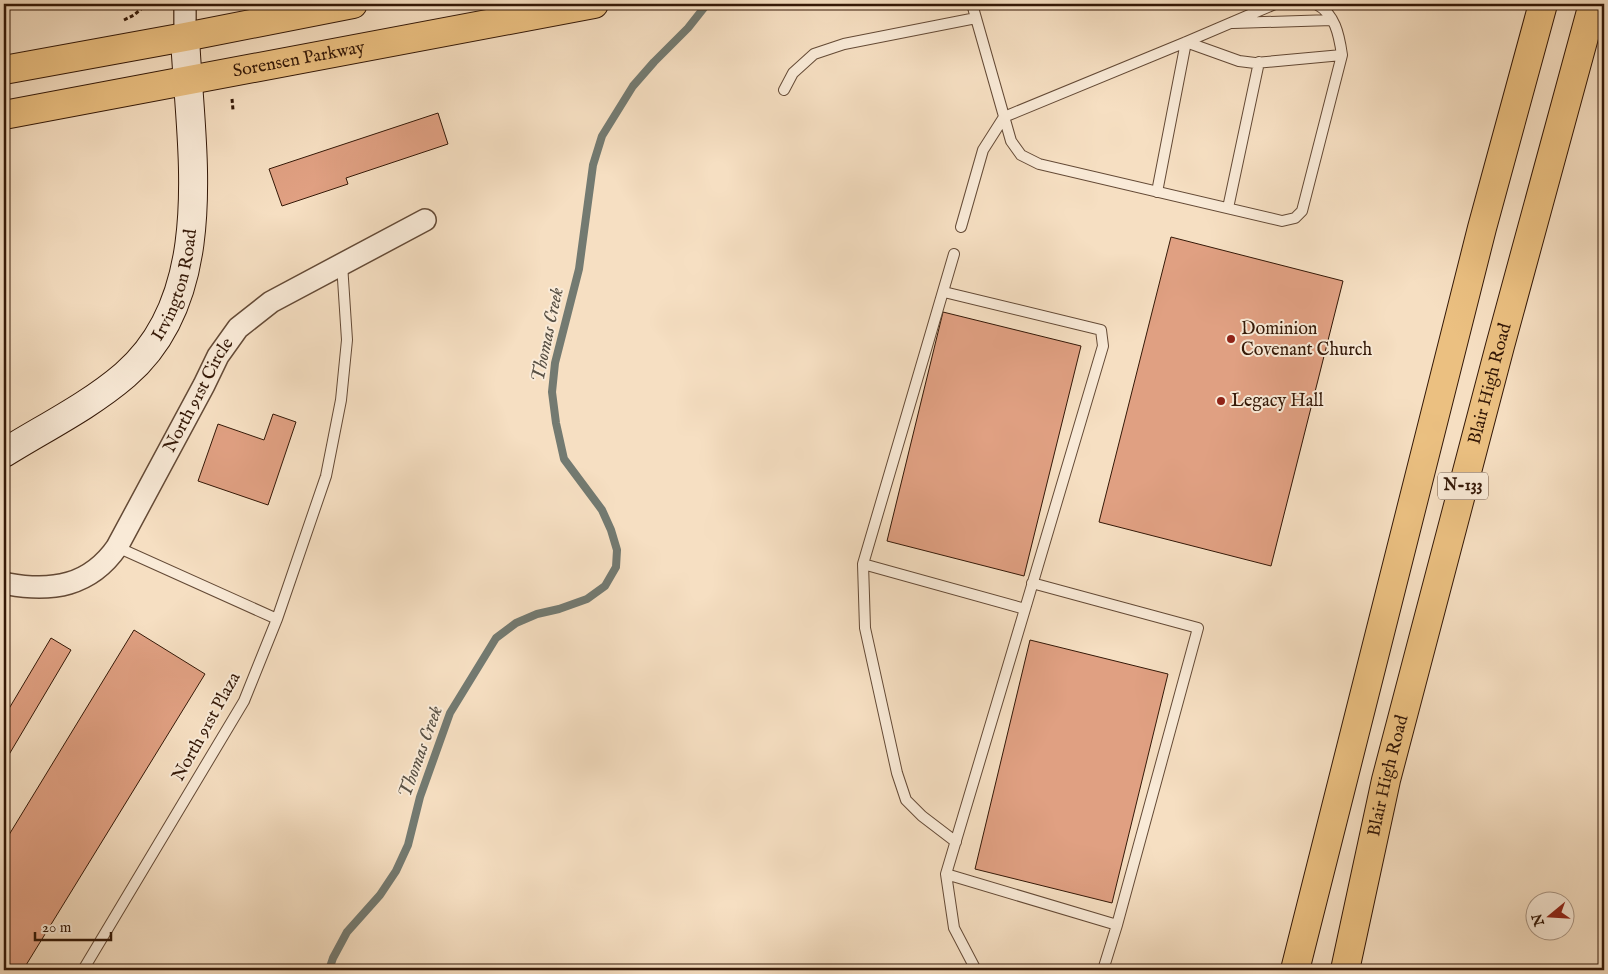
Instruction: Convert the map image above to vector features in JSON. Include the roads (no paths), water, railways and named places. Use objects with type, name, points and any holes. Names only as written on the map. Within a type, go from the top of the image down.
[{"type":"main road","points":[[4,70],[353,4]]},
{"type":"main road","name":"Sorensen Parkway","points":[[4,116],[594,4]]},
{"type":"main road","name":"N-133","points":[[1295,970],[1480,238],[1543,4]]},
{"type":"main road","name":"Blair High Road","points":[[1345,970],[1386,780],[1500,346],[1593,4]]},
{"type":"street","points":[[185,4],[185,37]]},
{"type":"street","name":"Irvington Road","points":[[4,452],[64,417],[126,374],[156,341],[169,319],[178,296],[186,265],[192,212],[193,182],[185,37]]},
{"type":"street","name":"North 91st Circle","points":[[5,585],[34,588],[66,584],[94,572],[107,562],[200,394],[218,356],[238,328],[270,302],[425,220]]},
{"type":"lane","points":[[972,4],[1011,141],[1021,155],[1039,164],[1282,221],[1295,218],[1302,212],[1342,54],[1338,31],[1326,9],[1316,4]]},
{"type":"lane","points":[[960,227],[983,150],[1004,117],[1275,4]]},
{"type":"lane","points":[[784,90],[794,73],[814,54],[844,44],[976,18]]},
{"type":"lane","points":[[1226,24],[1332,20]]},
{"type":"lane","points":[[1186,42],[1239,61],[1260,62],[1342,54]]},
{"type":"lane","points":[[1157,192],[1186,42]]},
{"type":"lane","points":[[1228,208],[1260,62]]},
{"type":"lane","points":[[954,254],[863,564],[865,628],[897,773],[906,800],[922,816],[956,842]]},
{"type":"lane","name":"North 91st Plaza","points":[[83,970],[244,701],[276,619],[326,476],[342,400],[347,340],[342,264]]},
{"type":"lane","points":[[944,292],[1101,330],[1103,346],[946,874],[954,928],[976,970]]},
{"type":"lane","points":[[117,547],[276,619]]},
{"type":"lane","points":[[863,564],[1025,609]]},
{"type":"lane","points":[[1032,583],[1198,628],[1103,970]]},
{"type":"lane","points":[[946,874],[1117,925]]},
{"type":"waterway","name":"Thomas Creek","points":[[329,970],[333,958],[347,932],[380,895],[396,871],[408,845],[420,797],[450,713],[496,638],[516,623],[537,614],[559,609],[587,599],[605,586],[616,567],[617,550],[602,510],[564,459],[556,423],[552,392],[555,363],[579,269],[593,165],[602,136],[633,86],[688,28],[707,4]]},
{"type":"place","name":"Dominion Covenant Church","points":[[1231,339]]},
{"type":"place","name":"Legacy Hall","points":[[1221,401]]}]
